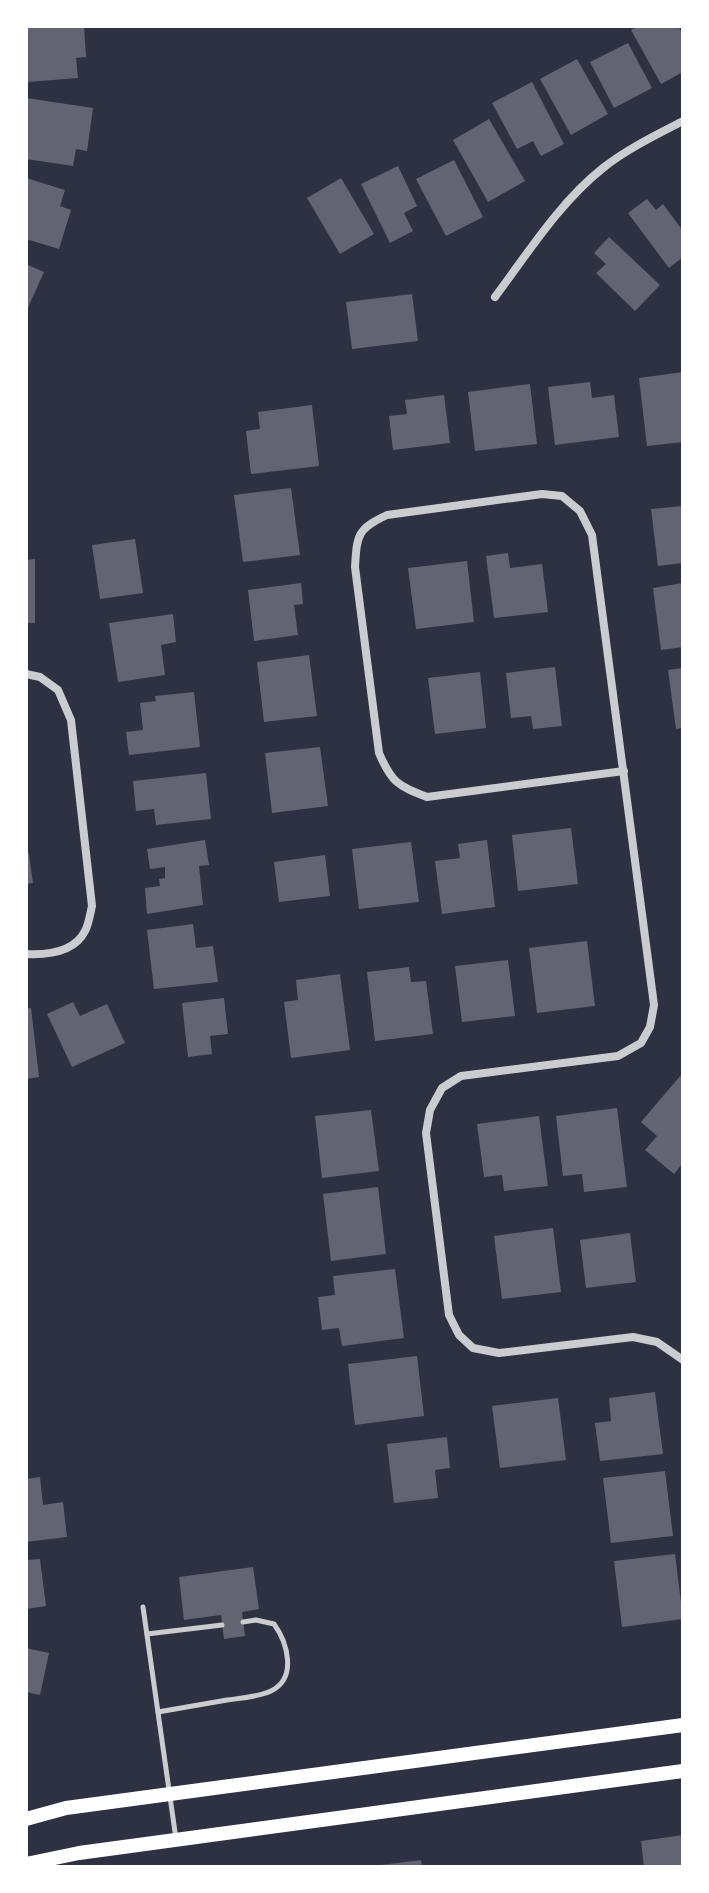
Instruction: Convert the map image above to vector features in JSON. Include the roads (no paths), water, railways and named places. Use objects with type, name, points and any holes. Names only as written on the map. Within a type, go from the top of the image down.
[{"type":"main road","points":[[26,1819],[66,1808],[683,1725]]},
{"type":"main road","points":[[26,1864],[79,1853],[683,1771]]},
{"type":"street","points":[[495,297],[564,205],[603,168],[645,140],[683,121]]},
{"type":"street","points":[[624,771],[427,797],[404,788],[389,776],[379,753],[355,567],[356,542],[367,524],[387,515],[542,494],[562,496],[580,511],[592,535],[624,771],[654,1005],[650,1027],[641,1043],[618,1056],[461,1076],[442,1088],[430,1110],[426,1133],[449,1315],[459,1335],[473,1348],[499,1353],[633,1337],[657,1342],[683,1360]]},
{"type":"street","points":[[26,674],[40,677],[58,690],[71,720],[92,906],[84,933],[67,949],[44,955],[26,954]]},
{"type":"lane","points":[[143,1607],[176,1840]]},
{"type":"lane","points":[[158,1712],[249,1697],[278,1687],[285,1676],[288,1658],[282,1636],[274,1624],[256,1620],[243,1622]]},
{"type":"lane","points":[[147,1634],[222,1625]]}]
